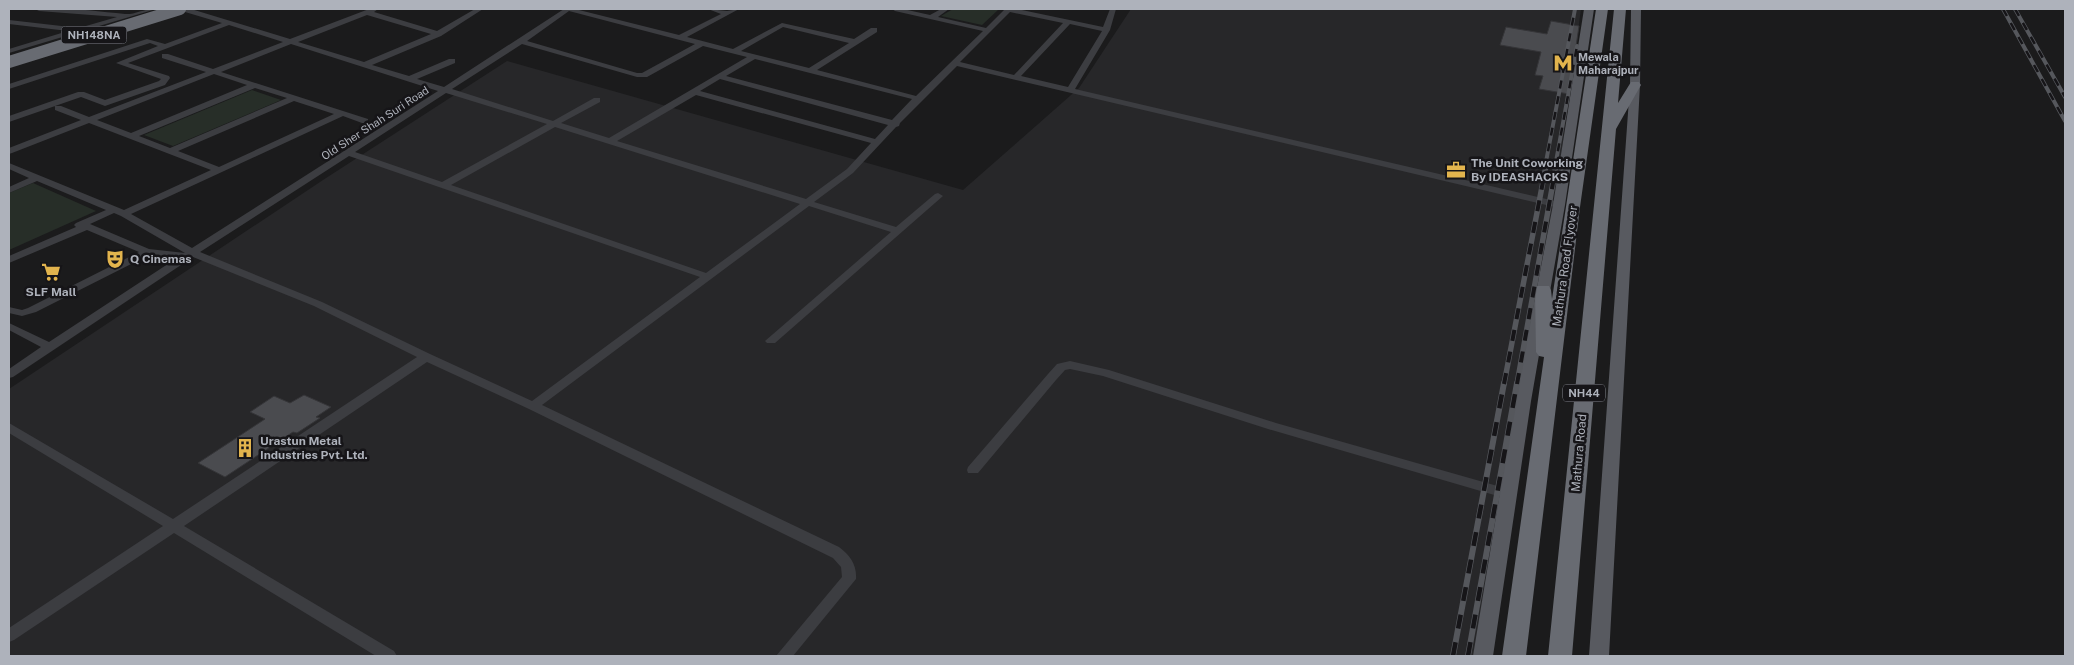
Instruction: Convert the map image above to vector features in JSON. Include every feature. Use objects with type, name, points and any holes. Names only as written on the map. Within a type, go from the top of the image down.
[{"type":"highway","name":"NH148NA","points":[[9,56],[162,9]]},
{"type":"highway","name":"NH148NA","points":[[9,62],[186,9]]},
{"type":"highway","name":"Mathura Road Flyover","points":[[1550,374],[1572,207],[1602,9]]},
{"type":"highway","name":"NH44","points":[[1608,130],[1620,9]]},
{"type":"highway","points":[[1608,130],[1635,85]]},
{"type":"highway","name":"Mathura Road","points":[[1560,656],[1608,130]]},
{"type":"highway","points":[[1543,290],[1544,349],[1550,374]]},
{"type":"highway","name":"NH44","points":[[1514,656],[1550,374]]},
{"type":"main road","points":[[1483,656],[1508,494],[1543,290],[1560,205],[1590,9]]},
{"type":"main road","points":[[1599,656],[1635,85],[1636,9]]},
{"type":"street","points":[[38,9],[122,15]]},
{"type":"street","points":[[9,51],[152,9]]},
{"type":"street","points":[[9,67],[186,9],[898,231]]},
{"type":"street","points":[[356,9],[371,10],[438,34]]},
{"type":"street","points":[[365,65],[438,34],[480,9]]},
{"type":"street","points":[[568,9],[918,98]]},
{"type":"street","name":"Old Sher Shah Suri Road","points":[[9,374],[188,254],[271,204],[568,9]]},
{"type":"street","points":[[711,9],[728,13]]},
{"type":"street","points":[[681,37],[736,9]]},
{"type":"street","points":[[895,9],[987,30]]},
{"type":"street","points":[[932,17],[946,9]]},
{"type":"street","points":[[533,406],[850,171],[896,124],[918,98],[1008,9],[1106,30]]},
{"type":"street","points":[[1070,90],[1106,30],[1113,9]]},
{"type":"street","points":[[9,152],[371,10]]},
{"type":"street","points":[[9,17],[91,28],[110,34]]},
{"type":"street","points":[[9,22],[81,30]]},
{"type":"street","points":[[1016,77],[1068,22]]},
{"type":"street","points":[[9,119],[81,94],[105,102],[162,83],[166,78],[120,63],[228,23]]},
{"type":"street","points":[[735,51],[782,25],[856,42]]},
{"type":"street","points":[[812,70],[874,30]]},
{"type":"street","points":[[519,41],[644,75],[702,43]]},
{"type":"street","points":[[9,87],[150,42],[165,46]]},
{"type":"street","points":[[165,56],[365,121]]},
{"type":"street","points":[[610,142],[695,92],[696,89],[755,56]]},
{"type":"street","points":[[409,79],[452,60]]},
{"type":"street","points":[[954,63],[1560,205]]},
{"type":"street","points":[[718,76],[896,124]]},
{"type":"street","points":[[132,136],[256,86]]},
{"type":"street","points":[[695,92],[878,142]]},
{"type":"street","points":[[170,151],[294,98]]},
{"type":"street","points":[[444,186],[597,100]]},
{"type":"street","points":[[58,108],[219,170]]},
{"type":"street","points":[[124,214],[341,114]]},
{"type":"street","points":[[349,153],[706,276]]},
{"type":"street","points":[[9,166],[124,214],[188,254],[318,304],[841,556],[849,566],[849,579],[784,656]]},
{"type":"street","points":[[9,190],[37,178]]},
{"type":"street","points":[[771,341],[938,196]]},
{"type":"street","points":[[9,256],[114,210]]},
{"type":"street","points":[[9,260],[86,226],[147,252],[188,254]]},
{"type":"street","points":[[9,310],[22,313],[32,310],[147,252]]},
{"type":"street","points":[[9,326],[49,346]]},
{"type":"street","points":[[9,636],[426,357]]},
{"type":"street","points":[[973,470],[1061,367],[1070,365],[1105,373],[1272,426],[1508,494]]},
{"type":"street","points":[[9,427],[389,656]]},
{"type":"shaded area","points":[[953,9],[999,9],[982,25],[941,16]]},
{"type":"shaded area","points":[[1131,9],[1581,9],[1547,259],[1487,656],[9,656],[9,389],[323,180],[507,61],[963,190],[1079,88]]},
{"type":"shaded area","points":[[252,90],[281,100],[173,146],[144,135]]},
{"type":"shaded area","points":[[33,183],[96,211],[9,250],[9,193]]},
{"type":"building","name":"Mewala Maharajpur","points":[[1551,21],[1579,26],[1569,94],[1539,89],[1543,76],[1535,75],[1541,52],[1500,45],[1506,27],[1547,34]]},
{"type":"building","name":"Urastun Metal Industries Pvt. Ltd.","points":[[304,395],[331,407],[316,417],[320,418],[297,433],[293,432],[225,477],[198,463],[265,419],[250,412],[274,396],[290,403]]},
{"type":"railway","points":[[1545,167],[1575,9]]},
{"type":"railway","points":[[2003,9],[2065,121]]},
{"type":"railway","points":[[2015,9],[2065,97]]},
{"type":"railway","points":[[1555,167],[1577,46]]},
{"type":"railway","points":[[1504,384],[1546,166]]},
{"type":"railway","points":[[1517,384],[1556,166]]},
{"type":"railway","points":[[1453,656],[1504,383]]},
{"type":"railway","points":[[1468,656],[1517,383]]},
{"type":"place","name":"Mewala Maharajpur","points":[[1563,63]]},
{"type":"place","name":"The Unit Coworking By IDEASHACKS","points":[[1456,170]]},
{"type":"place","name":"Q Cinemas","points":[[115,259]]},
{"type":"place","name":"SLF Mall","points":[[51,272]]},
{"type":"place","name":"Urastun Metal Industries Pvt. Ltd.","points":[[245,448]]}]
